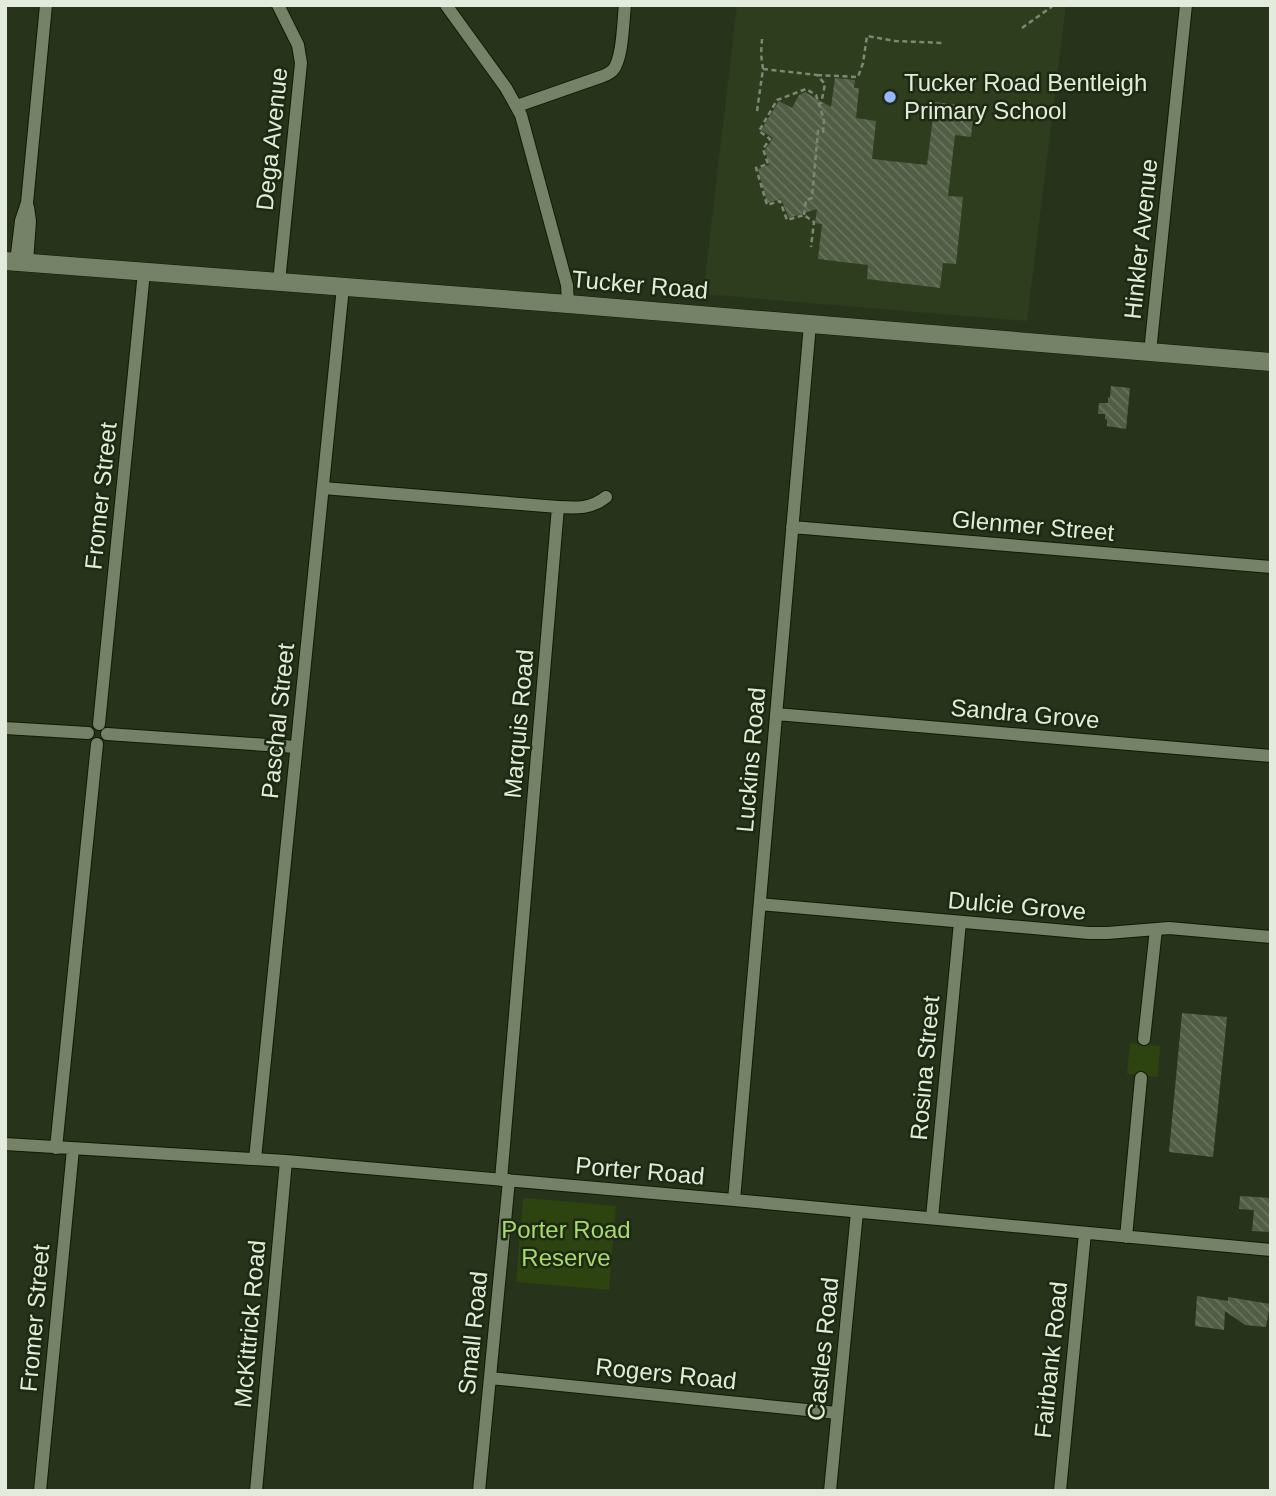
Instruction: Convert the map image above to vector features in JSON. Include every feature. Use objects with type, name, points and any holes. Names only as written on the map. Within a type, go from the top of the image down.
[{"type":"street","points":[[16,262],[30,221],[27,203],[46,5]]},
{"type":"street","name":"Dega Avenue","points":[[278,5],[296,39],[301,56],[279,282]]},
{"type":"street","points":[[446,5],[517,106],[567,285],[568,304]]},
{"type":"street","points":[[517,106],[603,76],[613,70],[620,54],[625,5]]},
{"type":"street","name":"Hinkler Avenue","points":[[1150,352],[1186,5]]},
{"type":"street","name":"Tucker Road","points":[[16,262],[1271,362]]},
{"type":"street","name":"Fromer Street","points":[[56,1148],[144,272]]},
{"type":"street","name":"Paschal Street","points":[[254,1159],[343,287]]},
{"type":"street","name":"Luckins Road","points":[[734,1200],[810,324]]},
{"type":"street","points":[[323,488],[578,508],[593,506],[606,496]]},
{"type":"street","name":"Marquis Road","points":[[505,1180],[558,507]]},
{"type":"street","name":"Glenmer Street","points":[[792,527],[1271,567]]},
{"type":"street","name":"Sandra Grove","points":[[776,714],[1271,757]]},
{"type":"street","points":[[5,728],[296,747]]},
{"type":"street","name":"Dulcie Grove","points":[[760,904],[1098,934],[1186,929],[1271,937]]},
{"type":"street","name":"Rosina Street","points":[[932,1218],[960,922]]},
{"type":"street","points":[[1144,1039],[1156,929]]},
{"type":"street","points":[[1126,1237],[1142,1078]]},
{"type":"street","name":"Porter Road","points":[[5,1144],[286,1161],[1271,1251]]},
{"type":"street","name":"Fromer Street","points":[[40,1491],[72,1149]]},
{"type":"street","name":"McKittrick Road","points":[[256,1491],[286,1161]]},
{"type":"street","name":"Small Road","points":[[479,1491],[505,1180]]},
{"type":"street","name":"Castles Road","points":[[830,1491],[857,1212]]},
{"type":"street","name":"Fairbank Road","points":[[1060,1491],[1085,1233]]},
{"type":"street","name":"Rogers Road","points":[[490,1378],[838,1413]]},
{"type":"path","points":[[1022,28],[1054,5]]},
{"type":"path","points":[[763,69],[858,77],[867,36],[895,41],[944,43]]},
{"type":"path","points":[[757,111],[763,69],[762,39]]},
{"type":"path","points":[[817,75],[825,84],[821,107]]},
{"type":"path","points":[[806,89],[816,95],[824,120],[823,132],[818,131],[812,198],[806,200],[804,215],[787,220],[780,201],[767,205],[756,168],[768,164],[763,149],[769,139],[758,131],[777,100],[806,89]]},
{"type":"path","points":[[804,215],[814,222],[811,247]]},
{"type":"shaded area","name":"Tucker Road Bentleigh Primary School","points":[[737,5],[1066,5],[1027,321],[703,294]]},
{"type":"green space","points":[[1130,1043],[1160,1046],[1158,1077],[1127,1074]]},
{"type":"green space","name":"Porter Road Reserve","points":[[526,1198],[616,1206],[609,1290],[516,1282],[523,1200]]},
{"type":"building","points":[[835,78],[855,80],[854,88],[859,88],[856,118],[876,121],[872,159],[927,165],[935,102],[974,107],[971,137],[955,135],[948,196],[963,197],[956,264],[943,263],[940,288],[867,279],[868,265],[818,259],[822,224],[815,223],[817,209],[789,218],[781,199],[767,203],[758,169],[769,165],[765,150],[773,138],[761,130],[779,101],[792,108],[799,95],[805,92],[831,107]]},
{"type":"building","points":[[1111,386],[1130,388],[1126,429],[1107,426],[1105,414],[1098,414],[1099,403],[1108,403]]},
{"type":"building","points":[[1182,1013],[1227,1017],[1213,1157],[1169,1152]]},
{"type":"building","points":[[1240,1196],[1271,1198],[1271,1232],[1252,1231],[1254,1210],[1239,1209]]},
{"type":"building","points":[[1197,1296],[1228,1301],[1228,1297],[1270,1304],[1266,1327],[1245,1325],[1225,1311],[1224,1330],[1195,1326]]},
{"type":"place","name":"Tucker Road Bentleigh Primary School","points":[[890,97]]}]
